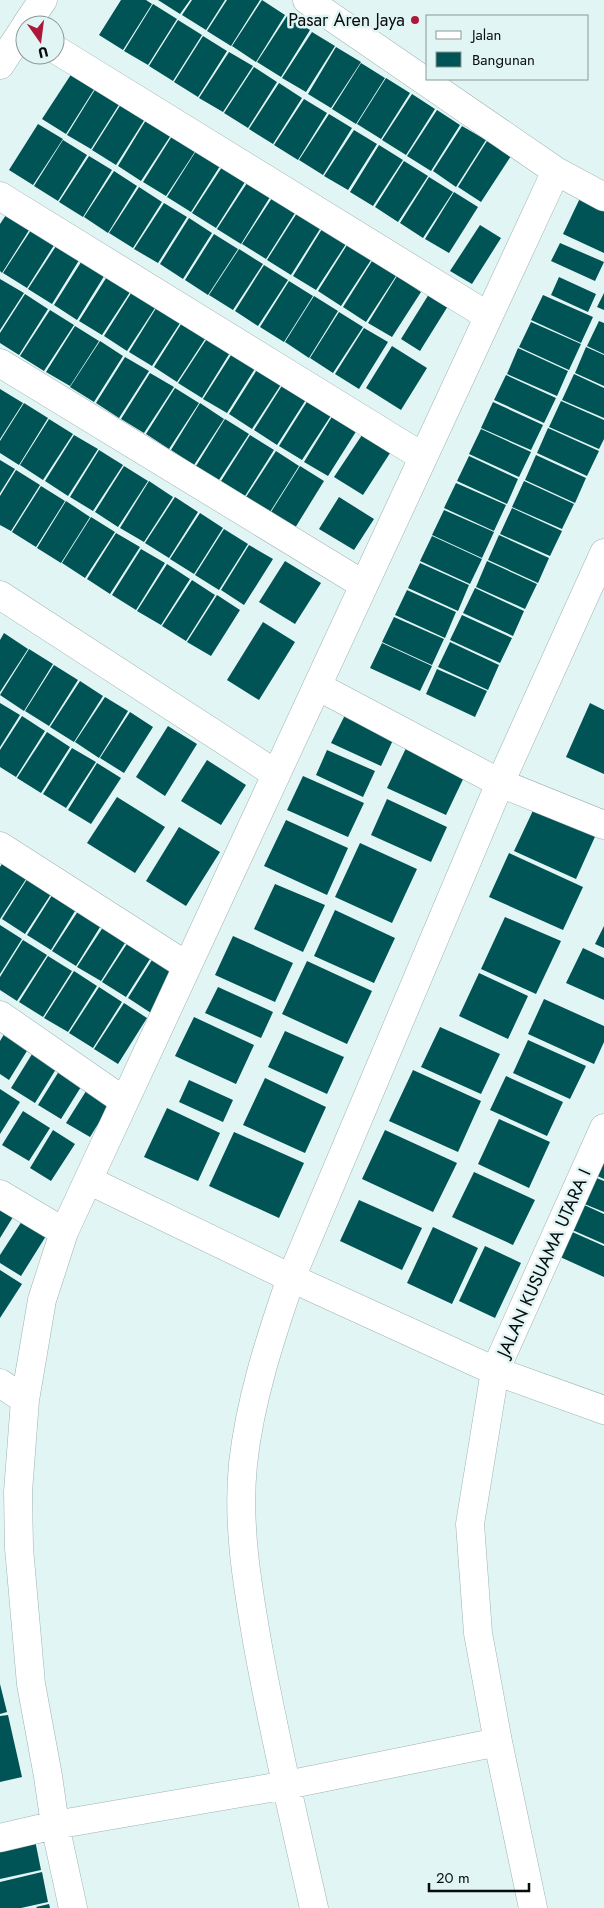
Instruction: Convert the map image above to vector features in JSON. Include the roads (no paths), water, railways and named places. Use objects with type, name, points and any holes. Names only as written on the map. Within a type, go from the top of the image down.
[{"type":"street","points":[[33,15],[42,0]]},
{"type":"street","points":[[307,0],[556,171],[604,197]]},
{"type":"street","points":[[0,65],[15,43]]},
{"type":"street","points":[[65,55],[488,316]]},
{"type":"street","points":[[73,1908],[55,1825],[31,1684],[19,1548],[18,1492],[12,1403],[64,1232],[556,171]]},
{"type":"street","points":[[0,196],[423,457]]},
{"type":"street","points":[[0,363],[364,585]]},
{"type":"street","points":[[314,1908],[267,1702],[241,1531],[243,1466],[252,1406],[274,1326],[291,1278],[500,783],[604,553]]},
{"type":"street","points":[[0,595],[276,774]]},
{"type":"street","points":[[317,686],[500,783],[604,825]]},
{"type":"street","points":[[0,846],[187,966]]},
{"type":"street","points":[[0,1015],[124,1101]]},
{"type":"street","name":"JALAN KUSUAMA UTARA I","points":[[533,1908],[498,1742],[478,1633],[470,1524],[493,1395],[495,1371],[604,1128]]},
{"type":"street","points":[[88,1180],[291,1278],[495,1371],[604,1410]]},
{"type":"street","points":[[0,1194],[64,1232]]},
{"type":"street","points":[[0,1383],[12,1403]]},
{"type":"street","points":[[0,1838],[55,1825],[287,1785],[498,1742]]},
{"type":"place","name":"Pasar Aren Jaya","points":[[415,20]]}]
